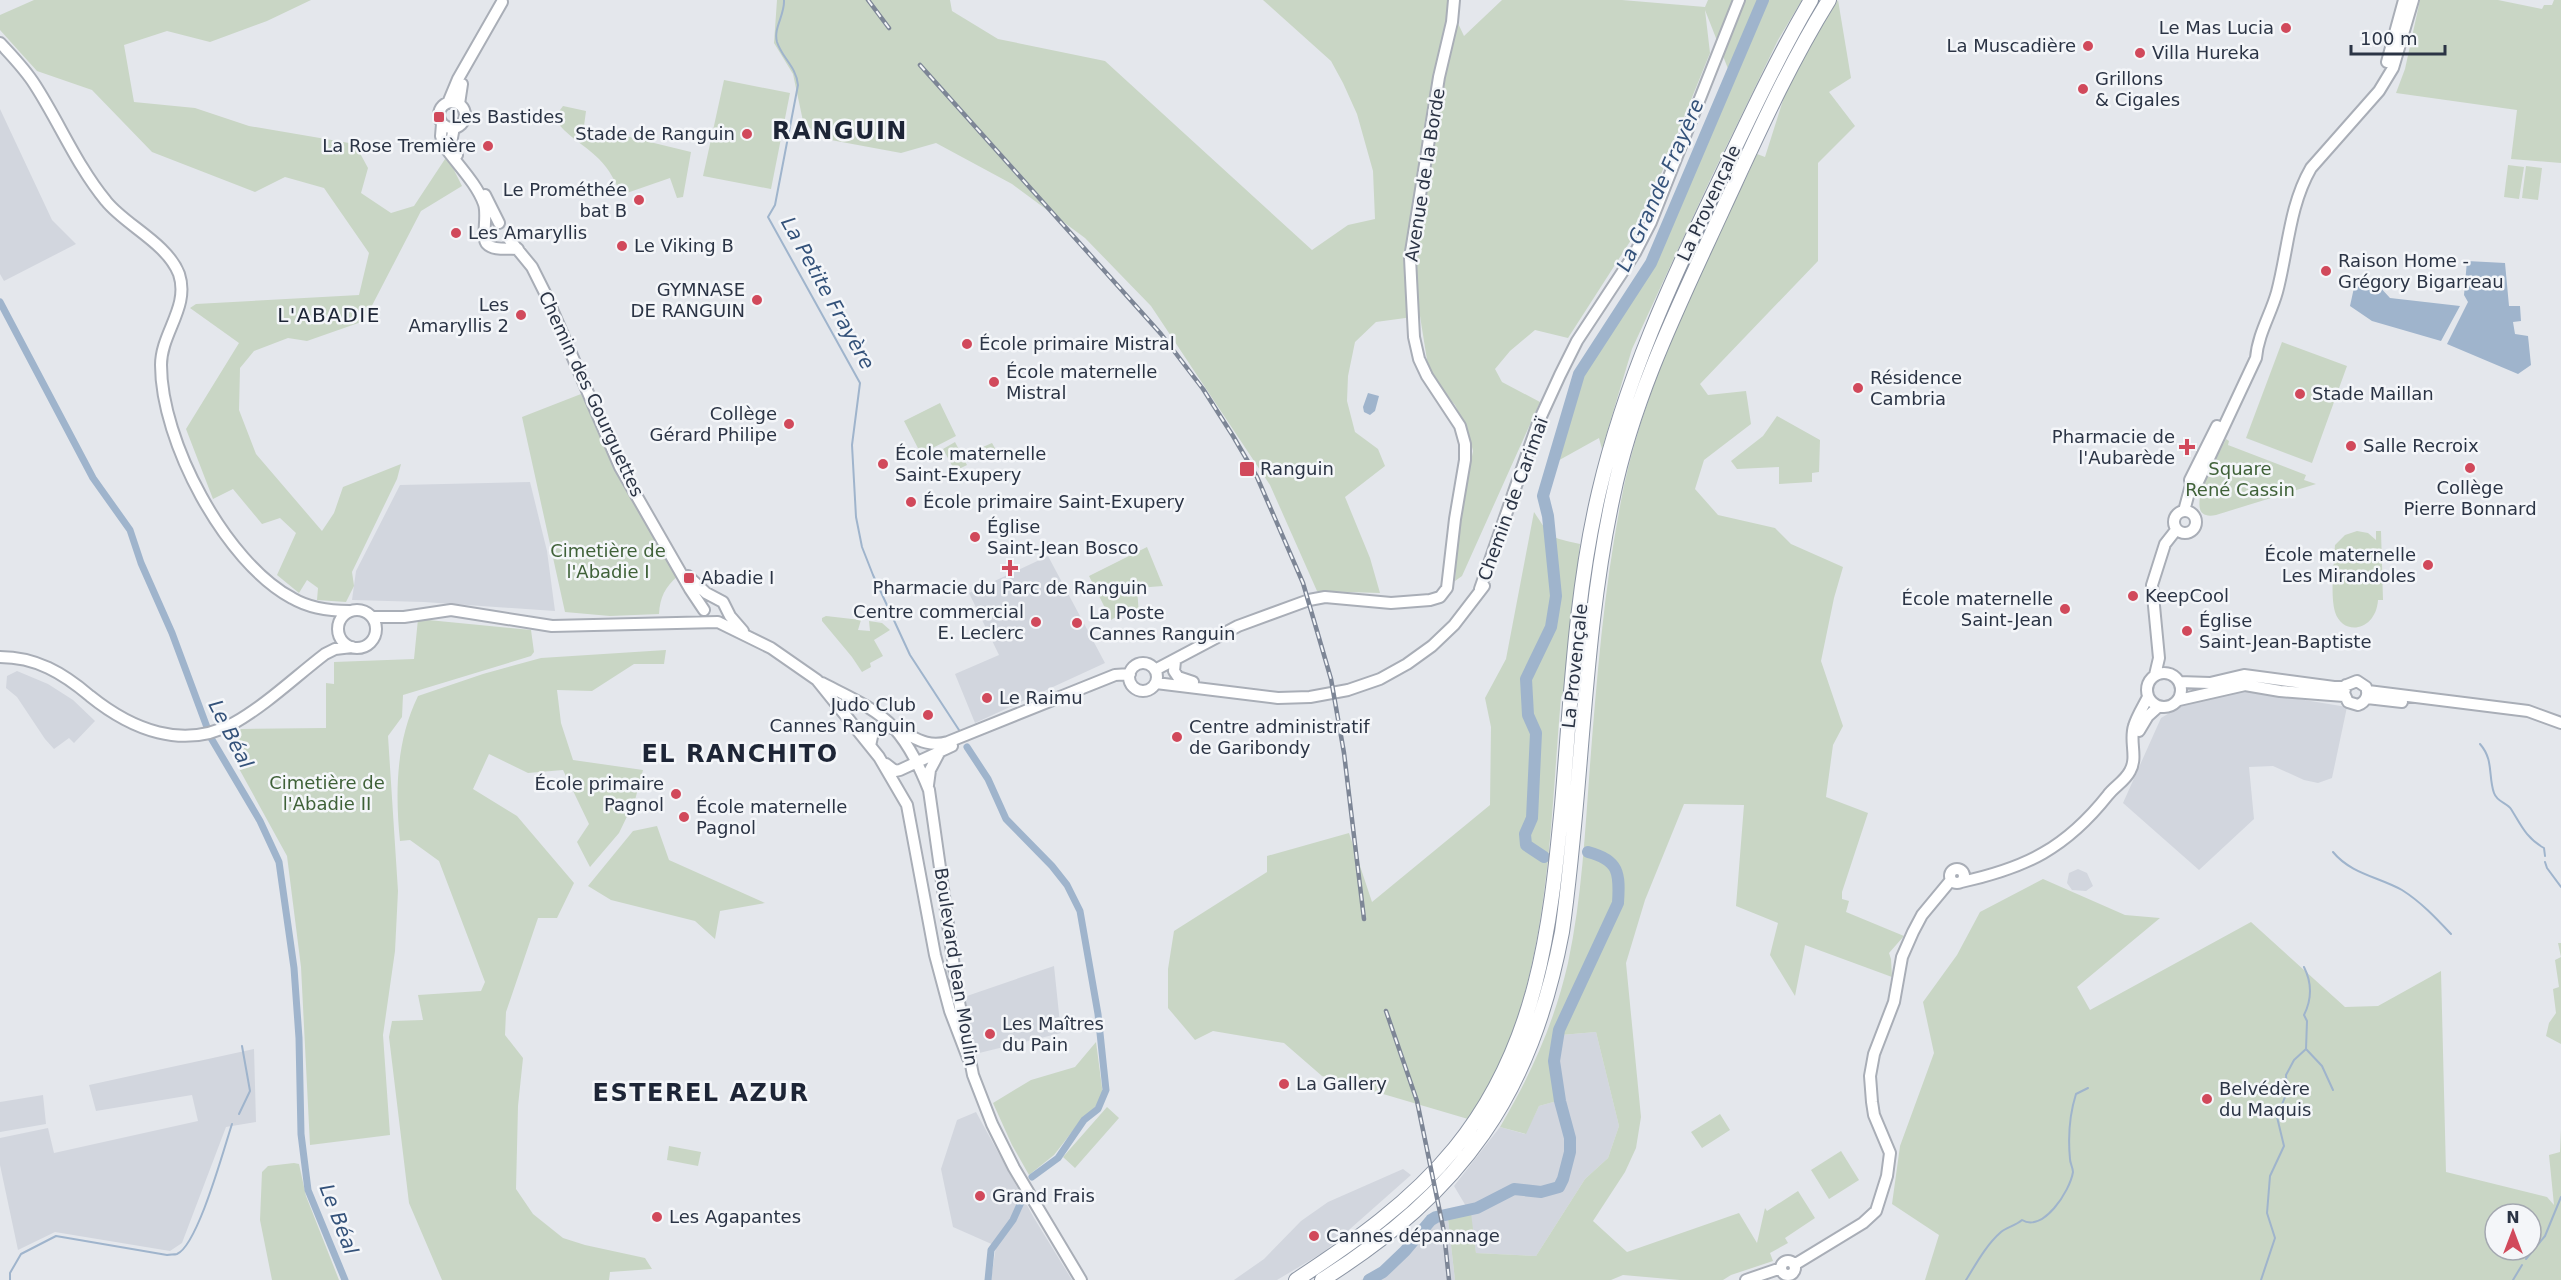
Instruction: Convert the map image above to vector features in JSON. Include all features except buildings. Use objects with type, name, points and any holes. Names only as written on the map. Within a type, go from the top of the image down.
[{"type":"highway","name":"La Provençale","points":[[1296,1280],[1375,1225],[1440,1165],[1473,1124],[1490,1098],[1515,1048],[1537,983],[1549,921],[1581,598],[1598,494],[1615,432],[1631,378],[1654,323],[1754,105],[1811,0]]},
{"type":"highway","name":"La Provençale","points":[[1322,1280],[1388,1233],[1450,1176],[1503,1106],[1529,1052],[1550,991],[1562,932],[1599,578],[1613,494],[1627,441],[1651,368],[1685,289],[1778,91],[1829,0]]},
{"type":"main road","name":"Avenue de la Borde","points":[[1175,661],[1238,626],[1309,600],[1325,597],[1391,603],[1430,600],[1440,597],[1447,588],[1465,460],[1465,444],[1460,426],[1427,376],[1419,359],[1414,338],[1410,258],[1454,0]]},
{"type":"main road","name":"Chemin de Carimaï","points":[[1156,683],[1278,698],[1326,694],[1368,684],[1407,664],[1432,646],[1454,625],[1480,589],[1538,423],[1573,348],[1635,253],[1651,222],[1706,88],[1738,0]]},
{"type":"main road","points":[[2379,91],[2404,0]]},
{"type":"main road","points":[[2184,511],[2191,485],[2197,484],[2256,358],[2257,346],[2277,293],[2297,198],[2303,182],[2311,168],[2379,91],[2392,68],[2414,0]]},
{"type":"main road","points":[[486,227],[492,223],[499,223],[507,227],[506,243],[495,249],[486,244],[483,234],[486,227],[484,205],[445,147],[441,136],[440,111],[453,104],[485,42],[502,1]]},
{"type":"main road","points":[[0,43],[34,84],[104,199],[169,257],[177,269],[181,282],[181,302],[164,346],[161,371],[173,432],[203,502],[255,569],[285,594],[330,617],[346,644],[352,647]]},
{"type":"main road","points":[[442,123],[454,127],[462,123],[464,110],[453,104]]},
{"type":"main road","points":[[454,127],[451,143],[453,149],[490,202],[499,223]]},
{"type":"main road","name":"Chemin des Gourguettes","points":[[506,243],[518,249],[532,267],[620,467],[690,589],[710,617]]},
{"type":"main road","points":[[2134,748],[2132,740],[2134,726],[2148,697],[2148,683],[2155,675],[2159,658],[2152,585],[2165,544],[2176,530],[2174,519],[2184,511],[2191,513],[2195,518],[2195,527],[2188,533],[2176,530]]},
{"type":"main road","name":"Chemin des Gourguettes","points":[[681,570],[698,587],[716,600]]},
{"type":"main road","points":[[710,617],[708,603],[716,600],[726,605],[728,612],[747,635]]},
{"type":"main road","points":[[316,608],[333,611],[362,610],[372,617],[376,625],[375,634]]},
{"type":"main road","points":[[372,617],[404,617],[451,610],[552,626],[688,622],[710,617],[725,618],[728,612]]},
{"type":"main road","points":[[325,654],[343,615],[349,611]]},
{"type":"main road","points":[[0,657],[22,658],[48,666],[63,674],[121,719],[136,726],[165,734],[202,733],[221,729],[243,718],[325,654],[366,645],[375,634],[404,617]]},
{"type":"main road","points":[[710,617],[747,635]]},
{"type":"main road","name":"Boulevard Jean Moulin","points":[[747,635],[817,680],[868,709],[894,729],[917,763],[929,790],[969,1058],[981,1097],[1003,1147],[1081,1280]]},
{"type":"main road","points":[[2159,658],[2169,674],[2180,682],[2210,683],[2244,675],[2334,687],[2345,691]]},
{"type":"main road","name":"Chemin de Carimaï","points":[[1175,661],[1174,671],[1178,677],[1198,683],[1204,688]]},
{"type":"main road","points":[[1155,670],[1175,661]]},
{"type":"main road","points":[[1149,665],[1155,670],[1156,683],[1151,689],[1136,690],[1130,678],[1135,666],[1149,665]]},
{"type":"main road","points":[[2155,675],[2169,674]]},
{"type":"main road","points":[[870,746],[871,737],[877,728],[882,726],[924,743],[941,744],[1115,675],[1130,678]]},
{"type":"main road","points":[[879,757],[895,771],[1113,682],[1130,678]]},
{"type":"main road","points":[[817,680],[879,757],[907,805],[935,955],[950,1011],[969,1058]]},
{"type":"main road","points":[[1746,1280],[1781,1268],[1787,1262],[1792,1273],[1863,1223],[1876,1210],[1883,1194],[1890,1153],[1874,1115],[1870,1090],[1871,1066],[1894,1002],[1902,957],[1917,924],[1934,900],[1958,880],[1988,875],[2023,865],[2055,848],[2074,834],[2129,773],[2134,748],[2143,723],[2158,707],[2170,707],[2179,700],[2245,685],[2280,691],[2345,691],[2357,681],[2364,684],[2367,694],[2362,703],[2354,705],[2348,702],[2345,691]]},
{"type":"main road","points":[[2179,700],[2180,682]]},
{"type":"main road","points":[[2367,694],[2437,707],[2483,706],[2528,711],[2557,721]]},
{"type":"main road","points":[[2148,697],[2158,707]]},
{"type":"main road","points":[[929,790],[930,770],[940,752]]},
{"type":"shaded area","points":[[0,109],[52,220],[76,244],[4,281],[0,274]]},
{"type":"shaded area","points":[[530,482],[547,551],[555,611],[424,602],[352,600],[356,571],[400,485]]},
{"type":"shaded area","points":[[1048,556],[1105,663],[975,723],[955,674],[999,655],[969,593]]},
{"type":"shaded area","points":[[17,671],[48,684],[73,700],[95,721],[74,743],[69,738],[54,749],[17,697],[6,688],[7,676]]},
{"type":"shaded area","points":[[2243,690],[2347,707],[2332,778],[2318,783],[2304,780],[2273,766],[2249,767],[2254,819],[2199,870],[2123,803],[2161,718],[2188,702]]},
{"type":"shaded area","points":[[2078,869],[2087,873],[2093,886],[2086,891],[2072,890],[2067,883],[2069,873]]},
{"type":"shaded area","points":[[1054,966],[1061,1033],[975,1054],[964,997]]},
{"type":"shaded area","points":[[1596,1032],[1619,1126],[1608,1158],[1585,1179],[1536,1256],[1476,1253],[1470,1213],[1454,1186],[1500,1127],[1525,1134],[1539,1106],[1557,1101],[1555,1051],[1561,1035]]},
{"type":"shaded area","points":[[254,1049],[256,1122],[226,1127],[182,1243],[170,1251],[55,1232],[18,1250],[0,1165],[0,1138],[48,1128],[54,1153],[198,1121],[192,1095],[96,1111],[89,1085]]},
{"type":"shaded area","points":[[43,1095],[46,1124],[0,1132],[0,1102]]},
{"type":"shaded area","points":[[976,1112],[1034,1218],[1072,1280],[991,1280],[996,1246],[953,1227],[941,1169],[957,1120]]},
{"type":"shaded area","name":"Cannes dépannage","points":[[1403,1169],[1411,1175],[1324,1252],[1277,1280],[1234,1280],[1264,1259],[1301,1221],[1328,1202]]},
{"type":"shaded area","points":[[1448,1219],[1455,1280],[1361,1280],[1378,1270],[1420,1229]]},
{"type":"green space","points":[[34,0],[311,0],[267,21],[210,42],[167,31],[124,45],[134,102],[195,108],[249,126],[355,144],[368,168],[361,193],[391,213],[414,206],[447,156],[462,186],[421,211],[364,321],[307,341],[288,338],[254,351],[240,368],[239,410],[256,454],[322,531],[334,513],[343,487],[401,464],[397,479],[352,572],[354,586],[346,602],[317,600],[318,588],[307,580],[299,593],[277,575],[296,533],[280,518],[262,524],[233,489],[213,499],[186,429],[239,343],[190,308],[196,304],[359,295],[369,253],[324,188],[285,177],[255,192],[152,152],[92,90],[37,71],[0,30],[0,15]]},
{"type":"green space","points":[[777,0],[950,0],[952,11],[998,39],[1105,61],[1312,250],[1348,225],[1375,219],[1373,171],[1357,114],[1331,61],[1263,0],[1447,0],[1464,36],[1502,0],[1622,0],[1705,7],[1708,0],[1802,0],[1778,40],[1632,349],[1602,449],[1599,438],[1554,463],[1586,369],[1660,252],[1732,79],[1705,10],[1710,53],[1640,226],[1568,338],[1535,330],[1510,351],[1495,369],[1502,382],[1540,402],[1462,576],[1455,581],[1459,524],[1473,451],[1468,431],[1455,405],[1435,382],[1427,360],[1420,316],[1376,322],[1355,342],[1348,376],[1347,401],[1355,432],[1378,449],[1385,466],[1345,497],[1370,558],[1380,593],[1317,591],[1270,485],[1151,306],[1085,238],[1012,184],[936,143],[901,153],[820,138],[803,121],[793,74],[774,43]]},
{"type":"green space","points":[[1838,0],[1851,78],[1829,92],[1855,126],[1818,163],[1818,261],[1700,384],[1708,395],[1746,391],[1751,424],[1704,460],[1695,489],[1718,515],[1775,528],[1791,544],[1843,567],[1821,661],[1843,726],[1833,745],[1826,797],[1868,813],[1842,892],[1842,899],[1849,901],[1846,912],[1904,936],[1889,953],[1892,977],[1805,945],[1795,996],[1770,955],[1778,923],[1736,906],[1744,805],[1684,804],[1645,900],[1626,963],[1641,1117],[1636,1148],[1625,1172],[1593,1221],[1627,1252],[1739,1213],[1757,1243],[1765,1208],[1767,1211],[1798,1191],[1815,1218],[1785,1238],[1788,1243],[1770,1253],[1773,1261],[1731,1275],[1723,1280],[1680,1280],[1623,1275],[1611,1280],[1455,1280],[1448,1219],[1471,1213],[1476,1253],[1536,1256],[1585,1179],[1608,1158],[1619,1126],[1596,1032],[1561,1035],[1555,1051],[1557,1101],[1539,1106],[1526,1134],[1500,1127],[1522,1088],[1549,1028],[1568,963],[1577,914],[1595,698],[1606,599],[1615,534],[1631,456],[1645,411],[1678,324],[1757,154],[1765,157],[1785,94]]},
{"type":"green space","points":[[2420,0],[2498,0],[2542,9],[2544,5],[2552,5],[2554,0],[2561,0],[2561,163],[2511,159],[2517,110],[2396,93],[2405,69]]},
{"type":"green space","name":"Stade de Ranguin","points":[[724,80],[790,93],[771,189],[703,176]]},
{"type":"green space","points":[[563,106],[586,111],[584,126],[691,152],[683,197],[677,198],[670,178],[621,195],[603,163],[564,130],[554,118]]},
{"type":"green space","points":[[2508,165],[2524,167],[2519,199],[2504,197]]},
{"type":"green space","points":[[2526,166],[2542,168],[2538,200],[2522,198]]},
{"type":"green space","name":"Stade Maillan","points":[[2282,342],[2347,366],[2312,463],[2246,438]]},
{"type":"green space","name":"Cimetière de l'Abadie I","points":[[581,394],[624,485],[678,576],[664,593],[659,614],[610,616],[565,612],[522,417]]},
{"type":"green space","points":[[940,403],[956,436],[921,454],[904,421]]},
{"type":"green space","points":[[1777,416],[1820,440],[1819,472],[1812,473],[1812,482],[1779,484],[1779,467],[1737,469],[1731,461],[1763,436]]},
{"type":"green space","name":"Square René Cassin","points":[[2226,439],[2229,441],[2228,445],[2306,475],[2304,480],[2316,484],[2216,515],[2205,515],[2200,508],[2200,498]]},
{"type":"green space","points":[[955,442],[967,465],[955,471],[943,449]]},
{"type":"green space","points":[[992,443],[996,450],[971,462],[967,454]]},
{"type":"green space","points":[[1534,512],[1552,535],[1580,544],[1564,692],[1561,697],[1547,872],[1533,959],[1523,1001],[1505,1052],[1468,1119],[1322,1076],[1284,1043],[1213,1031],[1195,1040],[1168,1008],[1168,969],[1174,931],[1267,872],[1267,856],[1349,833],[1372,902],[1490,805],[1491,727],[1485,698],[1506,659]]},
{"type":"green space","points":[[2357,531],[2368,533],[2376,540],[2376,531],[2381,531],[2383,600],[2378,600],[2372,618],[2366,624],[2352,627],[2339,620],[2335,612],[2333,570],[2335,545],[2345,535]]},
{"type":"green space","points":[[1147,547],[1163,586],[1137,588],[1139,615],[1129,609],[1111,620],[1089,576]]},
{"type":"green space","points":[[826,616],[861,620],[858,630],[870,631],[869,621],[882,623],[890,630],[874,640],[883,656],[870,663],[871,667],[862,672],[822,621],[822,618]]},
{"type":"green space","name":"Cimetière de l'Abadie II","points":[[418,619],[531,630],[534,652],[531,656],[403,695],[402,717],[388,736],[398,891],[395,951],[383,1035],[390,1135],[310,1145],[301,967],[287,856],[237,765],[232,738],[241,729],[326,728],[326,683],[334,684],[334,662],[414,659]]},
{"type":"green space","points":[[666,650],[664,664],[634,664],[592,691],[557,690],[561,723],[573,760],[643,770],[635,800],[619,833],[590,867],[577,842],[589,824],[563,770],[528,773],[489,754],[473,789],[517,816],[574,883],[557,918],[538,918],[506,1012],[505,1035],[523,1058],[518,1106],[516,1189],[533,1214],[563,1238],[645,1258],[652,1269],[610,1272],[609,1280],[442,1280],[409,1203],[389,1037],[392,1021],[423,1020],[418,995],[481,991],[485,982],[439,861],[410,840],[400,841],[399,767],[405,731],[411,713],[418,696],[483,674],[541,658]]},
{"type":"green space","points":[[657,826],[669,860],[765,903],[720,911],[715,939],[695,921],[611,900],[588,886],[633,831]]},
{"type":"green space","points":[[2043,879],[2125,915],[2160,918],[2077,987],[2090,1010],[2251,922],[2345,1007],[2378,1006],[2441,971],[2446,1172],[2547,1197],[2554,1205],[2549,1155],[2560,1152],[2561,1129],[2561,1280],[1925,1280],[1939,1235],[1892,1204],[1900,1146],[1934,1053],[1923,1002],[1957,955],[1980,912]]},
{"type":"green space","points":[[2561,957],[2561,1044],[2546,1036],[2549,1023],[2556,1013],[2553,989],[2559,987],[2555,960]]},
{"type":"green space","points":[[1096,1042],[1102,1101],[1082,1119],[1054,1155],[1029,1175],[993,1103],[1031,1080],[1075,1067]]},
{"type":"green space","points":[[1107,1107],[1119,1118],[1075,1168],[1063,1157]]},
{"type":"green space","points":[[1720,1114],[1730,1130],[1702,1148],[1691,1132]]},
{"type":"green space","points":[[669,1146],[701,1152],[698,1166],[667,1160]]},
{"type":"green space","points":[[1841,1151],[1859,1180],[1829,1199],[1811,1170]]},
{"type":"green space","points":[[299,1164],[306,1196],[339,1280],[272,1280],[260,1220],[262,1172],[268,1166]]},
{"type":"water","points":[[2467,261],[2505,263],[2509,306],[2520,306],[2521,321],[2513,322],[2515,334],[2528,336],[2531,365],[2518,374],[2447,344],[2468,302],[2464,295]]},
{"type":"water","points":[[2355,283],[2379,286],[2390,298],[2460,306],[2441,341],[2372,321],[2350,306]]},
{"type":"water","points":[[1368,393],[1379,396],[1375,411],[1370,415],[1364,412],[1363,407]]},
{"type":"waterway","name":"La Petite Frayère","points":[[784,0],[776,37],[782,53],[795,73],[798,85],[775,205],[768,217],[860,383],[852,445],[856,517],[862,547],[910,655],[959,730]]},
{"type":"waterway","name":"La Grande Frayère","points":[[1544,857],[1526,845],[1525,834],[1532,818],[1536,733],[1528,715],[1526,679],[1551,627],[1556,596],[1548,516],[1543,496],[1579,374],[1651,263],[1763,0]]},
{"type":"waterway","name":"Le Béal","points":[[0,302],[93,478],[130,530],[211,738],[260,821],[279,862],[294,968],[299,1038],[301,1134],[308,1190],[345,1280]]},
{"type":"waterway","points":[[2480,744],[2487,756],[2495,796],[2511,809],[2528,835],[2544,848],[2545,856]]},
{"type":"waterway","name":"La Petite Frayère","points":[[967,747],[988,779],[1006,819],[1052,866],[1067,885],[1080,911],[1098,1014],[1106,1090],[1098,1109],[1084,1120],[1058,1158],[1032,1177]]},
{"type":"waterway","name":"La Grande Frayère","points":[[1369,1280],[1383,1272],[1436,1217],[1477,1208],[1514,1189],[1541,1192],[1559,1187],[1570,1152],[1570,1138],[1560,1101],[1554,1061],[1559,1030],[1618,903],[1619,884],[1615,869],[1606,859],[1588,852]]},
{"type":"waterway","points":[[2333,852],[2357,870],[2402,890],[2451,934]]},
{"type":"waterway","points":[[2545,862],[2561,887]]},
{"type":"waterway","points":[[2261,1280],[2275,1238],[2267,1213],[2270,1176],[2284,1146],[2277,1117],[2287,1092],[2286,1075],[2294,1060],[2306,1049],[2307,1021],[2304,1015],[2310,991],[2304,967]]},
{"type":"waterway","points":[[239,1114],[250,1091],[242,1046]]},
{"type":"waterway","points":[[2306,1049],[2322,1066],[2333,1090]]},
{"type":"waterway","points":[[1966,1280],[1986,1249],[2001,1232],[2022,1220],[2038,1221],[2047,1216],[2061,1199],[2073,1172],[2069,1143],[2074,1101],[2076,1094],[2088,1088]]},
{"type":"waterway","points":[[10,1280],[10,1273],[21,1254],[56,1236],[167,1255],[177,1254],[185,1247],[202,1215],[232,1124]]},
{"type":"waterway","points":[[2543,1238],[2561,1197]]},
{"type":"waterway","name":"La Petite Frayère","points":[[988,1280],[991,1250],[1013,1220],[1022,1200]]},
{"type":"waterway","points":[[2513,1280],[2522,1265]]},
{"type":"railway","points":[[868,0],[889,28]]},
{"type":"railway","points":[[920,65],[1161,334],[1203,389],[1257,477],[1303,583],[1331,679],[1344,753],[1364,919]]},
{"type":"railway","points":[[1386,1011],[1417,1101],[1444,1232],[1449,1280]]},
{"type":"place","name":"Le Mas Lucia","points":[[2286,28]]},
{"type":"place","name":"La Muscadière","points":[[2088,46]]},
{"type":"place","name":"Villa Hureka","points":[[2140,53]]},
{"type":"place","name":"Grillons & Cigales","points":[[2083,89]]},
{"type":"place","name":"Les Bastides","points":[[439,117]]},
{"type":"place","name":"Stade de Ranguin","points":[[747,134]]},
{"type":"place","name":"La Rose Tremière","points":[[488,146]]},
{"type":"place","name":"Le Prométhée bat B","points":[[639,200]]},
{"type":"place","name":"Les Amaryllis","points":[[456,233]]},
{"type":"place","name":"Le Viking B","points":[[622,246]]},
{"type":"place","name":"Raison Home - Grégory Bigarreau","points":[[2326,271]]},
{"type":"place","name":"GYMNASE DE RANGUIN","points":[[757,300]]},
{"type":"place","name":"Les Amaryllis 2","points":[[521,315]]},
{"type":"place","name":"École primaire Mistral","points":[[967,344]]},
{"type":"place","name":"École maternelle Mistral","points":[[994,382]]},
{"type":"place","name":"Résidence Cambria","points":[[1858,388]]},
{"type":"place","name":"Stade Maillan","points":[[2300,394]]},
{"type":"place","name":"Collège Gérard Philipe","points":[[789,424]]},
{"type":"place","name":"Salle Recroix","points":[[2351,446]]},
{"type":"place","name":"Pharmacie de l'Aubarède","points":[[2187,447]]},
{"type":"place","name":"École maternelle Saint-Exupery","points":[[883,464]]},
{"type":"place","name":"Collège Pierre Bonnard","points":[[2470,468]]},
{"type":"place","name":"Ranguin","points":[[1247,469]]},
{"type":"place","name":"École primaire Saint-Exupery","points":[[911,502]]},
{"type":"place","name":"Église Saint-Jean Bosco","points":[[975,537]]},
{"type":"place","name":"École maternelle Les Mirandoles","points":[[2428,565]]},
{"type":"place","name":"Pharmacie du Parc de Ranguin","points":[[1010,568]]},
{"type":"place","name":"Abadie I","points":[[689,578]]},
{"type":"place","name":"KeepCool","points":[[2133,596]]},
{"type":"place","name":"École maternelle Saint-Jean","points":[[2065,609]]},
{"type":"place","name":"Centre commercial E. Leclerc","points":[[1036,622]]},
{"type":"place","name":"La Poste Cannes Ranguin","points":[[1077,623]]},
{"type":"place","name":"Église Saint-Jean-Baptiste","points":[[2187,631]]},
{"type":"place","name":"Le Raimu","points":[[987,698]]},
{"type":"place","name":"Judo Club Cannes Ranguin","points":[[928,715]]},
{"type":"place","name":"Centre administratif de Garibondy","points":[[1177,737]]},
{"type":"place","name":"École primaire Pagnol","points":[[676,794]]},
{"type":"place","name":"École maternelle Pagnol","points":[[684,817]]},
{"type":"place","name":"Les Maîtres du Pain","points":[[990,1034]]},
{"type":"place","name":"La Gallery","points":[[1284,1084]]},
{"type":"place","name":"Belvédère du Maquis","points":[[2207,1099]]},
{"type":"place","name":"Grand Frais","points":[[980,1196]]},
{"type":"place","name":"Les Agapantes","points":[[657,1217]]},
{"type":"place","name":"Cannes dépannage","points":[[1314,1236]]},
{"type":"district","name":"RANGUIN","points":[[840,131]]},
{"type":"district","name":"L'ABADIE","points":[[329,315]]},
{"type":"district","name":"EL RANCHITO","points":[[740,754]]},
{"type":"district","name":"ESTEREL AZUR","points":[[701,1093]]}]
